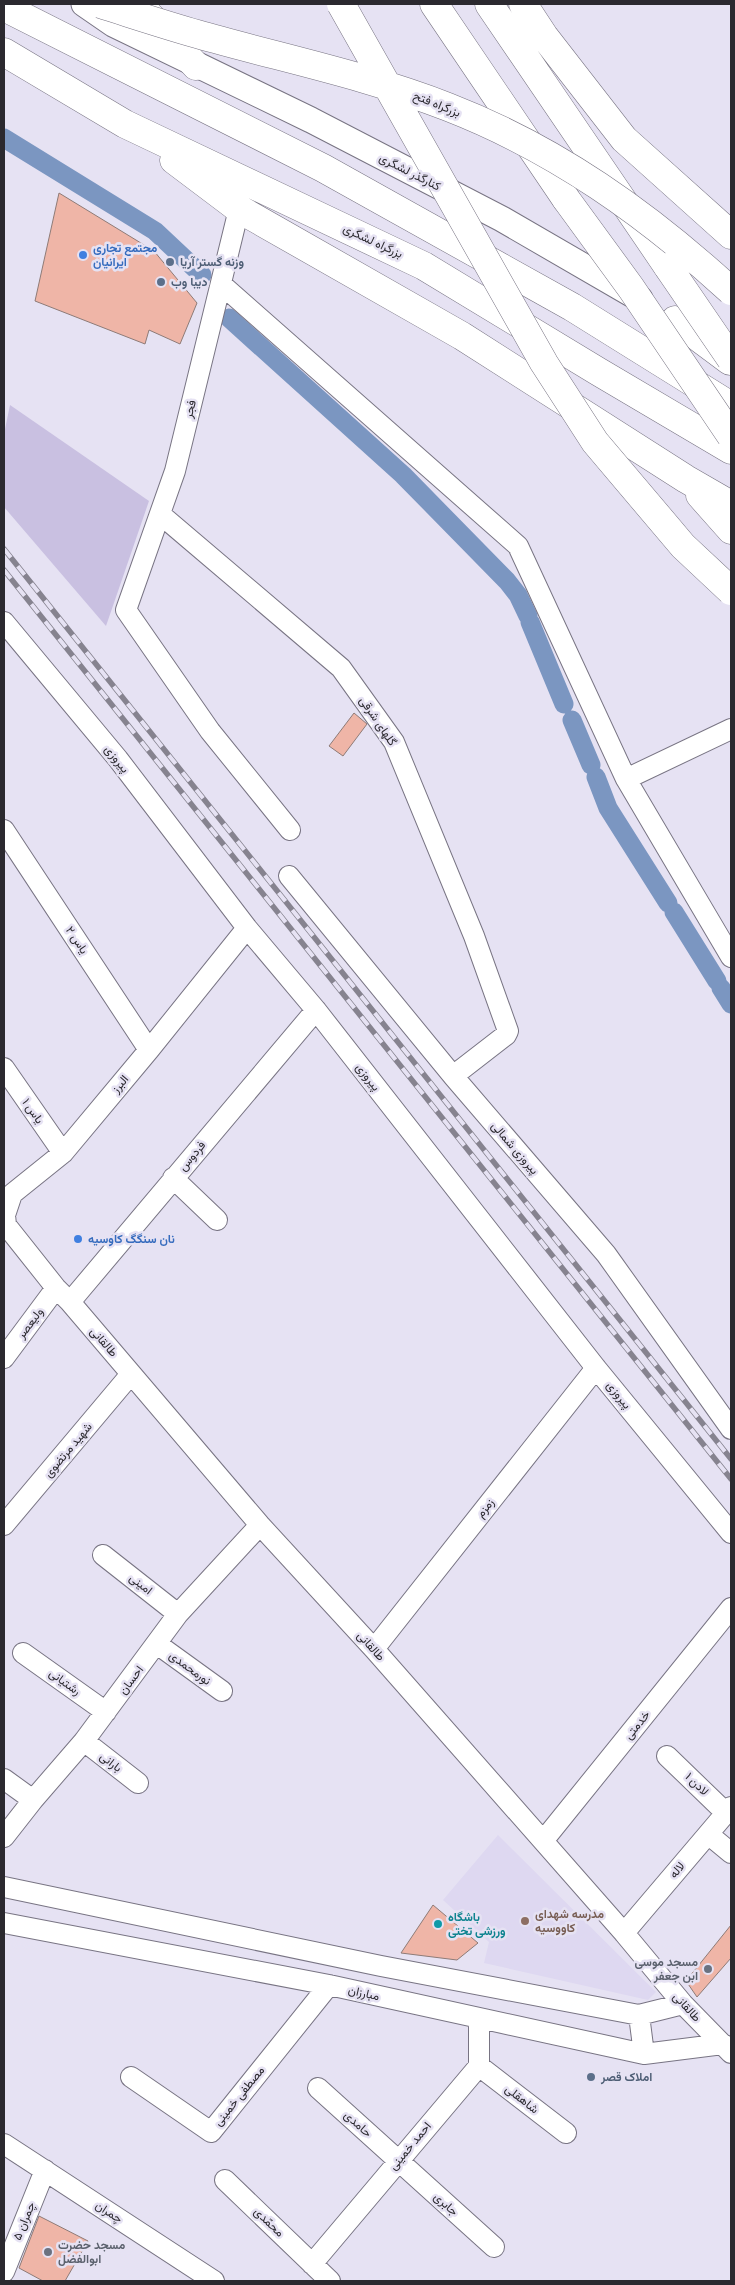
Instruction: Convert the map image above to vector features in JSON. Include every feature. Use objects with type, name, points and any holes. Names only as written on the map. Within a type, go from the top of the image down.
[{"type":"highway","name":"بزرگراه فتح","points":[[100,4],[197,34],[332,69],[400,89],[450,108],[504,132],[586,176],[652,223],[690,254],[731,292]]},
{"type":"highway","points":[[140,4],[196,66]]},
{"type":"highway","points":[[341,4],[540,355],[595,442],[683,546],[731,591]]},
{"type":"highway","points":[[434,4],[566,199],[631,288],[731,436]]},
{"type":"highway","points":[[489,4],[731,360]]},
{"type":"highway","points":[[523,4],[544,36],[624,139],[731,235]]},
{"type":"highway","points":[[4,7],[323,168],[572,307],[731,406]]},
{"type":"highway","name":"بزرگراه لشگری","points":[[4,52],[125,124],[424,266],[731,450]]},
{"type":"highway","points":[[125,124],[239,208],[462,336],[686,479],[731,505]]},
{"type":"highway","points":[[674,320],[731,360]]},
{"type":"highway","points":[[686,479],[731,530]]},
{"type":"main road","name":"کنارگذر لشگری","points":[[84,4],[113,24],[196,66],[311,120],[502,220],[731,351]]},
{"type":"street","name":"فجر","points":[[239,208],[175,471],[126,604],[128,615],[210,731],[290,830]]},
{"type":"street","points":[[221,284],[518,546],[626,779],[731,957]]},
{"type":"street","name":"گلهای شرقی","points":[[160,514],[341,668],[394,742],[474,936],[507,1027],[506,1035],[453,1076]]},
{"type":"street","name":"پیروزی","points":[[4,622],[118,759],[247,928],[316,1010],[596,1368],[731,1533]]},
{"type":"street","points":[[626,779],[731,729]]},
{"type":"street","name":"یاس ۲","points":[[4,830],[149,1050]]},
{"type":"street","name":"پیروزی شمالی","points":[[289,876],[453,1076],[606,1254],[730,1424]]},
{"type":"street","name":"البرز","points":[[15,1237],[6,1226],[5,1214],[12,1194],[63,1153],[247,928]]},
{"type":"street","name":"فردوس","points":[[63,1295],[173,1178],[316,1010]]},
{"type":"street","name":"یاس ۱","points":[[4,1068],[63,1153]]},
{"type":"street","points":[[173,1178],[217,1220]]},
{"type":"street","name":"طالقانی","points":[[15,1237],[260,1525],[374,1649],[624,1933],[683,2004],[727,2048]]},
{"type":"street","name":"ولیعصر","points":[[4,1358],[63,1295]]},
{"type":"street","name":"زمزم","points":[[374,1649],[596,1368]]},
{"type":"street","name":"شهید مرتضوی","points":[[4,1525],[131,1374]]},
{"type":"street","name":"احسان","points":[[4,1837],[84,1741],[158,1644],[178,1614],[260,1525]]},
{"type":"street","name":"امینی","points":[[103,1555],[178,1614]]},
{"type":"street","name":"خدمتی","points":[[543,1841],[731,1608]]},
{"type":"street","name":"نورمحمدی","points":[[158,1644],[222,1691]]},
{"type":"street","name":"رشتیانی","points":[[23,1653],[106,1712]]},
{"type":"street","name":"بارانی","points":[[84,1741],[138,1783]]},
{"type":"street","name":"لادن ۱","points":[[667,1756],[729,1810]]},
{"type":"street","points":[[4,1779],[33,1800]]},
{"type":"street","name":"لاله","points":[[624,1933],[729,1810]]},
{"type":"street","points":[[708,1834],[731,1853]]},
{"type":"street","points":[[4,1887],[380,1966],[639,2015],[683,2004]]},
{"type":"street","name":"مبارزان","points":[[4,1923],[329,1985],[644,2054],[727,2048]]},
{"type":"street","name":"مصطفی خمینی","points":[[131,2077],[210,2132],[329,1985]]},
{"type":"street","points":[[639,2015],[644,2054]]},
{"type":"street","points":[[479,2066],[480,2019]]},
{"type":"street","name":"شاهقلی","points":[[479,2066],[566,2133]]},
{"type":"street","name":"احمد خمینی","points":[[312,2264],[479,2066]]},
{"type":"street","name":"حامدی","points":[[318,2088],[398,2160]]},
{"type":"street","name":"چمران","points":[[4,2144],[214,2281]]},
{"type":"street","name":"جابری","points":[[398,2160],[494,2247]]},
{"type":"street","name":"چمران ۵","points":[[4,2272],[45,2170]]},
{"type":"street","name":"محمّدی","points":[[225,2180],[330,2281]]},
{"type":"street","points":[[4,2272],[19,2281]]},
{"type":"shaded area","points":[[10,405],[149,501],[106,626],[4,507],[4,434]]},
{"type":"shaded area","name":"مدرسه شهدای کاووسیه","points":[[498,1835],[656,1992],[648,2000],[484,1963],[489,1942],[443,1900]]},
{"type":"building","points":[[59,193],[154,251],[197,303],[180,344],[149,330],[145,344],[35,301]]},
{"type":"building","points":[[354,713],[367,724],[343,756],[329,746]]},
{"type":"building","name":"باشگاه ورزشی تختی","points":[[433,1905],[478,1943],[457,1960],[401,1953]]},
{"type":"building","name":"مسجد موسی ابن جعفر","points":[[731,1925],[731,1958],[697,1997],[686,1981]]},
{"type":"building","name":"مسجد حضرت ابوالفضل","points":[[39,2216],[88,2241],[65,2281],[43,2281],[19,2268]]},
{"type":"waterway","points":[[4,138],[155,231],[202,275]]},
{"type":"waterway","points":[[229,318],[403,475],[507,581],[518,595],[528,616]]},
{"type":"waterway","points":[[530,622],[564,704]]},
{"type":"waterway","points":[[572,720],[591,765]]},
{"type":"waterway","points":[[596,777],[608,808],[668,903]]},
{"type":"waterway","points":[[674,912],[717,981]]},
{"type":"waterway","points":[[721,988],[731,1004]]},
{"type":"railway","points":[[4,549],[731,1459]]},
{"type":"railway","points":[[4,570],[731,1479]]},
{"type":"place","name":"مجتمع تجاری ایرانیان","points":[[83,255]]},
{"type":"place","name":"وزنه گستر آریا","points":[[170,262]]},
{"type":"place","name":"دیبا وب","points":[[161,282]]},
{"type":"place","name":"نان سنگگ کاوسیه","points":[[78,1239]]},
{"type":"place","name":"مدرسه شهدای کاووسیه","points":[[525,1921]]},
{"type":"place","name":"باشگاه ورزشی تختی","points":[[438,1924]]},
{"type":"place","name":"مسجد موسی ابن جعفر","points":[[708,1969]]},
{"type":"place","name":"املاک قصر","points":[[591,2077]]},
{"type":"place","name":"مسجد حضرت ابوالفضل","points":[[48,2252]]}]
